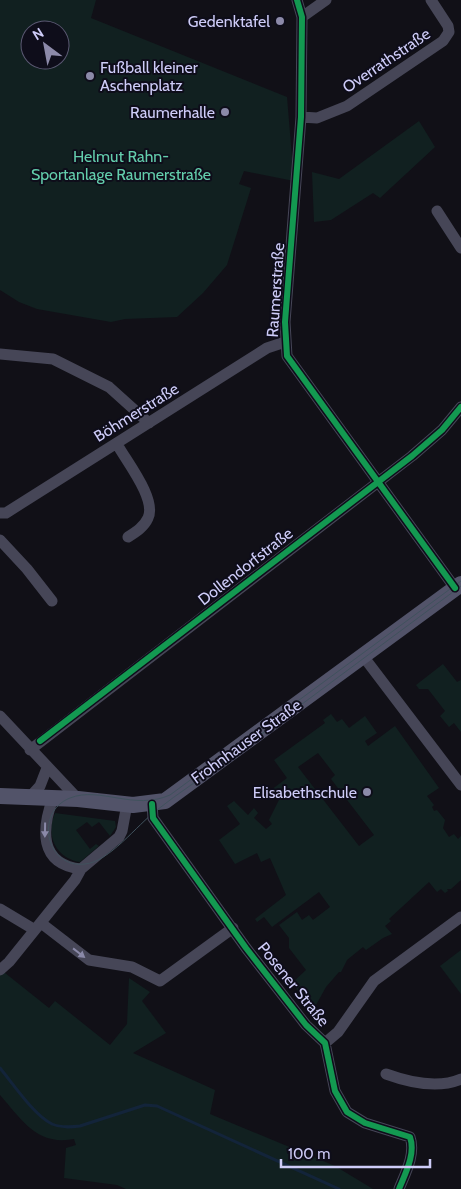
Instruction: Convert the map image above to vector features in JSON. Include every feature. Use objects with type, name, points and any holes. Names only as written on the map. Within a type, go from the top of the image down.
[{"type":"main road","name":"Frohnhauser Straße","points":[[0,796],[78,798],[127,804],[152,804],[170,797],[458,586]]},
{"type":"street","name":"Raumerstraße","points":[[297,0],[302,17],[301,116],[285,342],[287,356],[458,586]]},
{"type":"street","points":[[302,17],[326,0]]},
{"type":"street","name":"Overrathstraße","points":[[301,116],[317,118],[347,106],[443,41],[449,32],[448,26],[431,0]]},
{"type":"street","points":[[437,211],[461,248]]},
{"type":"street","name":"Böhmerstraße","points":[[2,515],[267,348],[285,342]]},
{"type":"street","points":[[0,354],[53,359],[110,387],[149,423]]},
{"type":"street","name":"Dollendorfstraße","points":[[30,750],[435,437],[461,407]]},
{"type":"street","points":[[117,444],[144,489],[150,509],[149,517],[144,524],[128,537]]},
{"type":"street","points":[[0,540],[27,569],[52,601]]},
{"type":"street","points":[[363,656],[461,785]]},
{"type":"street","points":[[0,716],[47,768],[78,798]]},
{"type":"street","points":[[30,798],[40,786],[47,768]]},
{"type":"street","points":[[53,798],[45,825],[47,845],[52,854],[62,862],[81,869]]},
{"type":"street","points":[[0,970],[75,880],[81,869],[119,837],[122,831],[127,804]]},
{"type":"street","name":"Posener Straße","points":[[152,804],[153,818],[306,1025],[325,1043],[335,1091],[346,1112],[365,1124],[408,1135],[411,1139],[412,1146],[408,1166],[399,1189]]},
{"type":"street","points":[[0,909],[38,926],[89,960],[132,967],[160,981],[233,928]]},
{"type":"street","points":[[325,1043],[338,1032],[374,981],[461,917]]},
{"type":"street","points":[[386,1074],[416,1083],[434,1083],[461,1079]]},
{"type":"green space","name":"Helmut Rahn- Sportanlage Raumerstraße","points":[[0,0],[96,0],[91,18],[287,97],[294,181],[244,171],[239,184],[251,188],[227,265],[203,293],[177,317],[125,319],[111,322],[37,309],[19,302],[0,290]]},
{"type":"green space","points":[[419,121],[435,147],[380,198],[373,193],[331,220],[314,222],[312,172],[339,179]]},
{"type":"green space","points":[[443,664],[457,682],[461,680],[461,732],[454,723],[449,727],[440,716],[445,711],[428,689],[419,689],[416,685]]},
{"type":"green space","points":[[331,714],[337,722],[342,719],[349,728],[365,716],[377,733],[365,741],[368,746],[395,726],[439,788],[427,796],[434,805],[432,807],[434,811],[437,810],[445,820],[443,828],[449,837],[454,834],[458,839],[461,836],[461,880],[451,889],[447,889],[448,891],[445,893],[441,889],[437,892],[429,882],[389,919],[391,921],[385,926],[392,934],[366,950],[363,947],[347,960],[341,972],[326,987],[316,1005],[313,1003],[310,1007],[292,983],[306,970],[289,948],[289,938],[279,925],[297,912],[302,920],[309,915],[313,920],[330,907],[319,892],[272,927],[264,917],[257,922],[255,919],[286,895],[270,858],[261,862],[257,853],[235,864],[219,840],[240,824],[227,806],[234,801],[248,815],[254,808],[258,813],[254,818],[266,829],[272,824],[269,820],[279,800],[271,790],[287,778],[274,760],[325,723],[323,720]],"holes":[[[318,753],[335,775],[331,779],[374,835],[359,846],[298,767]]]},
{"type":"green space","points":[[55,813],[115,821],[116,827],[110,836],[99,822],[92,827],[87,822],[76,830],[90,849],[96,844],[99,846],[80,862],[65,856],[55,844],[51,829]]},
{"type":"green space","points":[[461,950],[461,994],[440,966]]},
{"type":"green space","points":[[0,969],[49,1008],[55,1001],[110,1045],[127,1024],[129,978],[150,992],[142,1001],[166,1033],[133,1053],[215,1090],[210,1114],[335,1166],[373,1189],[126,1189],[117,1185],[64,1178],[66,1148],[76,1145],[74,1139],[50,1139],[40,1135],[23,1122],[0,1095]]},
{"type":"waterway","points":[[0,1068],[31,1107],[52,1124],[66,1127],[80,1126],[145,1105],[157,1106],[339,1189]]},
{"type":"tram line","points":[[461,581],[170,795],[143,801],[81,795],[70,798],[59,805],[52,815],[49,826],[49,838],[54,849],[61,858],[72,863],[85,864],[104,857],[165,804],[461,586]]},
{"type":"cycle path","points":[[297,0],[302,17],[301,117],[285,322],[287,356],[455,588]]},
{"type":"cycle path","points":[[40,741],[412,456],[442,430],[461,407]]},
{"type":"cycle path","points":[[152,804],[153,818],[246,948],[306,1025],[325,1043],[335,1091],[347,1112],[365,1123],[410,1137],[411,1157],[399,1189]]},
{"type":"place","name":"Gedenktafel","points":[[280,21]]},
{"type":"place","name":"Fußball kleiner Aschenplatz","points":[[90,76]]},
{"type":"place","name":"Raumerhalle","points":[[225,112]]},
{"type":"place","name":"Elisabethschule","points":[[367,792]]}]
